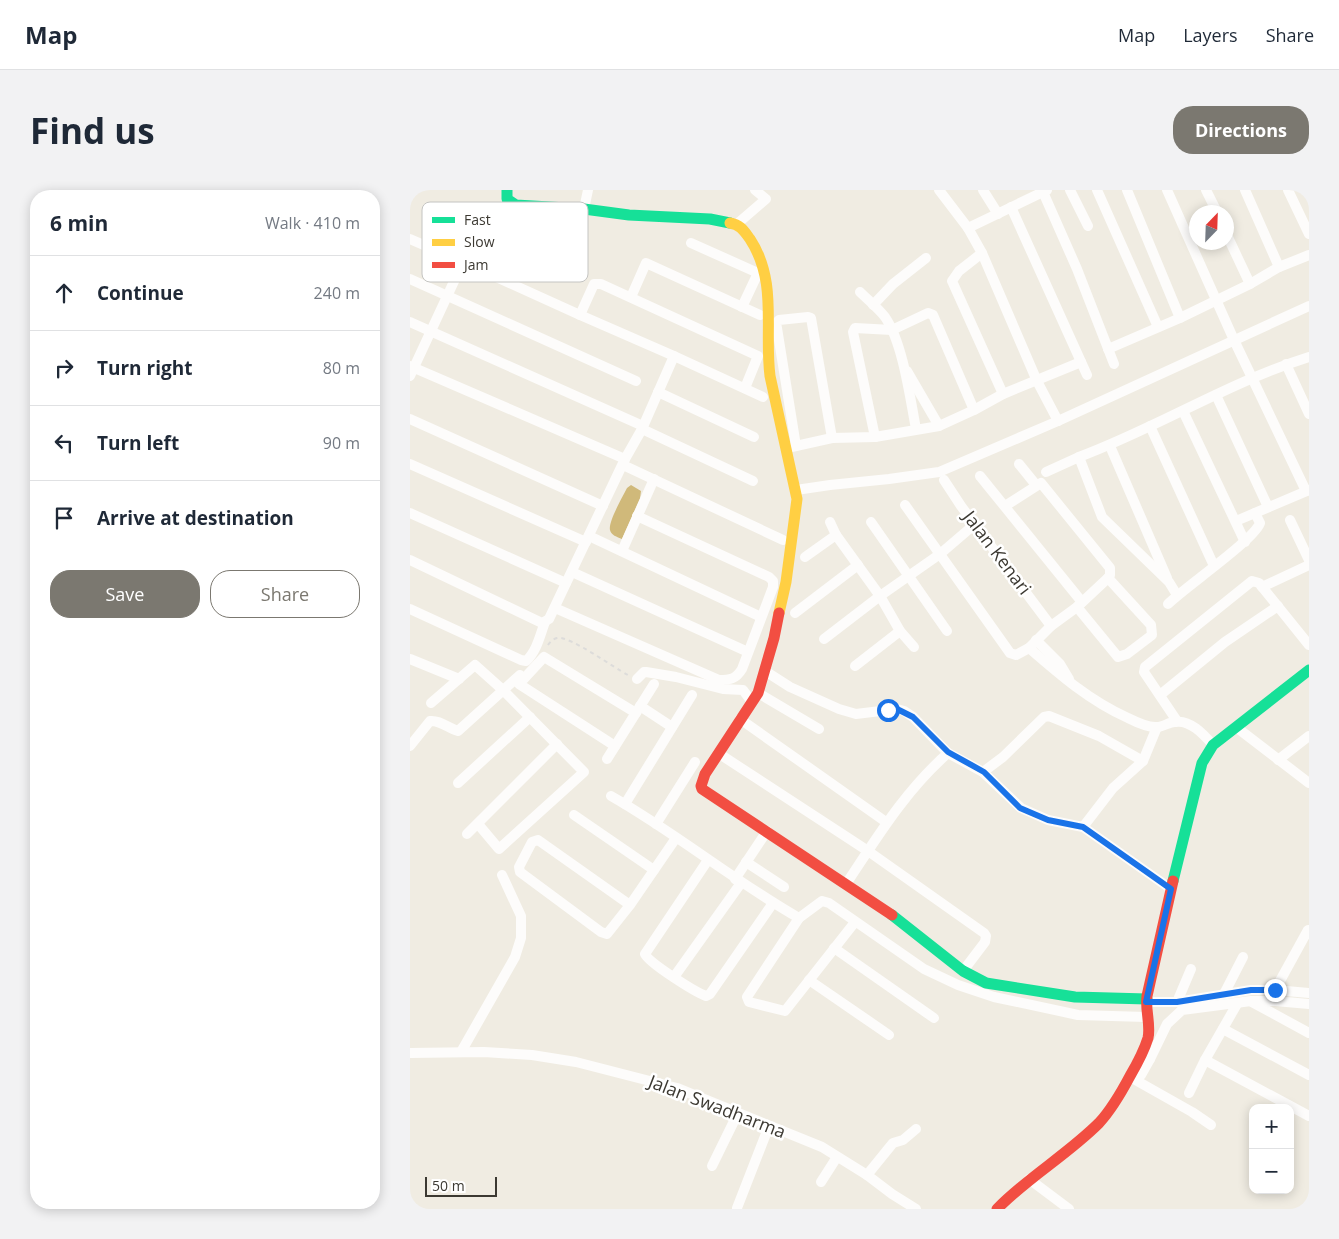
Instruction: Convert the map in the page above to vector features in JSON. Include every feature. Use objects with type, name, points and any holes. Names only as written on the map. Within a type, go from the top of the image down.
[{"type":"street","points":[[507,190],[507,199],[511,202]]},
{"type":"street","points":[[737,224],[766,199],[755,190]]},
{"type":"street","points":[[939,190],[968,228],[982,252],[1037,381],[1058,421]]},
{"type":"street","points":[[983,190],[998,214]]},
{"type":"street","points":[[1070,190],[1088,226]]},
{"type":"street","points":[[1097,190],[1158,327]]},
{"type":"street","points":[[1127,190],[1180,318]]},
{"type":"street","points":[[1167,190],[1234,340],[1307,491],[1236,521]]},
{"type":"street","points":[[1206,190],[1214,205]]},
{"type":"street","points":[[1246,190],[1279,267]]},
{"type":"street","points":[[1288,190],[1309,234]]},
{"type":"street","points":[[968,228],[1045,191],[1078,269],[1114,364]]},
{"type":"street","points":[[1011,207],[1087,375]]},
{"type":"street","points":[[588,210],[630,215],[710,219],[737,224],[743,229],[759,253],[765,271],[769,313],[768,360],[792,447]]},
{"type":"street","points":[[410,239],[422,244]]},
{"type":"street","points":[[691,243],[758,273],[742,307]]},
{"type":"street","points":[[1234,250],[1250,284]]},
{"type":"street","points":[[982,252],[963,267],[952,281],[1003,394]]},
{"type":"street","points":[[1108,350],[1180,318],[1250,284],[1279,267],[1309,254]]},
{"type":"street","points":[[874,305],[893,284],[926,258]]},
{"type":"street","points":[[631,297],[646,263],[760,315]]},
{"type":"street","points":[[410,280],[636,381]]},
{"type":"street","points":[[453,282],[411,370],[624,462],[654,480],[783,540]]},
{"type":"street","points":[[507,282],[763,397]]},
{"type":"street","points":[[580,315],[594,284],[597,283],[631,297],[758,356],[745,388]]},
{"type":"street","points":[[860,292],[886,319],[892,330],[903,364],[916,429]]},
{"type":"street","points":[[796,490],[830,484],[889,479],[938,472],[1058,421],[1309,306]]},
{"type":"street","points":[[876,437],[853,332],[856,328],[892,330],[928,313],[933,315],[974,410]]},
{"type":"street","points":[[832,438],[811,318],[779,320],[776,323],[797,499],[796,518],[786,582],[774,638],[765,671],[755,697],[718,753],[702,781],[702,789],[884,908],[963,971],[986,982],[1147,1007]]},
{"type":"street","points":[[410,322],[643,428],[753,481]]},
{"type":"street","points":[[410,609],[520,660],[526,661],[532,656],[545,622],[549,618],[624,462],[643,428],[674,356]]},
{"type":"street","points":[[1046,472],[1110,446],[1253,377],[1309,357]]},
{"type":"street","points":[[792,447],[832,438],[876,437],[939,426],[1003,394],[1081,362]]},
{"type":"street","points":[[903,364],[939,426]]},
{"type":"street","points":[[1286,364],[1309,414]]},
{"type":"street","points":[[658,392],[754,437]]},
{"type":"street","points":[[1216,395],[1268,508]]},
{"type":"street","points":[[1182,411],[1245,542]]},
{"type":"street","points":[[410,419],[603,506]]},
{"type":"street","points":[[1150,426],[1214,566]]},
{"type":"street","points":[[1110,446],[1169,582],[1177,595]]},
{"type":"street","points":[[1079,457],[1102,517],[1169,582]]},
{"type":"street","points":[[410,464],[587,539],[622,551],[762,617]]},
{"type":"street","points":[[1019,464],[1036,485]]},
{"type":"street","points":[[980,476],[1080,604],[1118,657],[1127,654],[1152,634],[1151,625],[1108,578]]},
{"type":"street","points":[[622,551],[654,480]]},
{"type":"street","name":"Jalan Kenari","points":[[944,480],[1051,626]]},
{"type":"street","points":[[905,505],[1010,653],[1016,656],[1080,604],[1108,578],[1111,572],[1110,568],[1041,483],[1005,506]]},
{"type":"street","points":[[410,513],[566,583]]},
{"type":"street","points":[[1168,604],[1245,542],[1259,528],[1260,523],[1255,513]]},
{"type":"street","points":[[554,608],[718,680],[728,680],[737,677],[742,669],[762,617],[773,581],[769,577],[638,516]]},
{"type":"street","points":[[1290,520],[1309,560]]},
{"type":"street","points":[[830,522],[836,535],[880,596],[900,631],[914,648]]},
{"type":"street","points":[[871,522],[947,630]]},
{"type":"street","points":[[824,639],[880,596],[940,554],[975,524]]},
{"type":"street","points":[[805,557],[836,535]]},
{"type":"street","points":[[410,560],[542,623],[545,622]]},
{"type":"street","points":[[1262,587],[1309,564]]},
{"type":"street","points":[[795,613],[858,565]]},
{"type":"street","points":[[572,572],[748,652]]},
{"type":"street","points":[[1177,721],[1144,672],[1145,668],[1148,663],[1248,583],[1256,581],[1262,587],[1309,645]]},
{"type":"street","points":[[1160,695],[1225,642],[1278,606]]},
{"type":"street","points":[[855,666],[900,631]]},
{"type":"street","points":[[1032,644],[1074,686],[1128,718],[1141,724],[1157,727],[1177,721],[1194,727],[1213,745]]},
{"type":"street","points":[[615,746],[519,684],[544,657],[672,727]]},
{"type":"street","points":[[410,670],[414,660],[459,679]]},
{"type":"street","points":[[431,703],[475,665],[504,691],[584,772],[500,849],[478,824]]},
{"type":"street","points":[[410,746],[430,721],[438,721],[446,727],[458,731],[504,691],[529,666]]},
{"type":"street","points":[[1144,1059],[1149,1033],[1147,1007],[1171,889],[1202,763],[1213,745],[1309,670]]},
{"type":"street","points":[[765,671],[790,687],[856,714],[897,709],[904,711],[913,717],[948,752],[984,772],[1020,808],[1048,820],[1083,827],[1171,889]]},
{"type":"street","points":[[637,679],[646,672],[676,676],[706,685],[737,691],[744,690],[818,729]]},
{"type":"street","points":[[607,758],[654,684]]},
{"type":"street","points":[[625,804],[692,695]]},
{"type":"street","points":[[984,772],[1048,716],[1099,736],[1143,761]]},
{"type":"street","points":[[458,783],[530,717]]},
{"type":"street","points":[[740,719],[886,822]]},
{"type":"street","points":[[1083,827],[1113,788],[1143,761],[1157,727]]},
{"type":"street","points":[[1236,727],[1309,783]]},
{"type":"street","points":[[1278,760],[1306,741]]},
{"type":"street","points":[[467,834],[557,744]]},
{"type":"street","points":[[846,884],[886,822],[928,770],[948,752]]},
{"type":"street","points":[[718,753],[868,851],[984,933],[986,936],[985,942],[963,971]]},
{"type":"street","points":[[656,824],[695,762]]},
{"type":"street","points":[[611,796],[656,824],[738,881],[799,918]]},
{"type":"street","points":[[574,815],[654,870]]},
{"type":"street","points":[[674,977],[738,881],[746,862],[767,831]]},
{"type":"street","points":[[630,905],[538,840],[532,842],[519,867],[520,872],[604,934],[609,933],[630,905],[676,838]]},
{"type":"street","points":[[708,860],[645,954],[647,959],[674,977],[701,994],[706,996],[710,994],[773,903]]},
{"type":"street","points":[[746,862],[784,887]]},
{"type":"street","points":[[460,1052],[515,958],[521,938],[521,916],[502,875]]},
{"type":"street","points":[[855,922],[785,1010],[749,1002],[747,997],[799,918],[822,901],[829,903],[924,969],[958,985],[994,997],[1078,1015],[1147,1007],[1251,990],[1309,993]]},
{"type":"street","points":[[1275,990],[1308,930]]},
{"type":"street","points":[[834,948],[934,1018]]},
{"type":"street","points":[[1224,994],[1243,958]]},
{"type":"street","points":[[1177,1002],[1191,969]]},
{"type":"street","points":[[809,980],[889,1035]]},
{"type":"street","points":[[1251,1001],[1309,1033]]},
{"type":"street","points":[[997,1209],[1009,1195],[1059,1158],[1104,1117],[1136,1076],[1144,1059],[1167,1024],[1182,1010],[1251,1001],[1309,1004]]},
{"type":"street","points":[[1189,1093],[1205,1060],[1237,1004]]},
{"type":"street","points":[[1222,1029],[1309,1075]]},
{"type":"street","name":"Jalan Swadharma","points":[[410,1053],[460,1052],[532,1055],[576,1062],[677,1088],[822,1147],[837,1158],[868,1175],[892,1194],[916,1209]]},
{"type":"street","points":[[1205,1060],[1309,1116]]},
{"type":"street","points":[[1136,1076],[1211,1125]]},
{"type":"street","points":[[712,1166],[738,1113]]},
{"type":"street","points":[[736,1208],[769,1126]]},
{"type":"street","points":[[868,1175],[893,1143],[903,1140],[916,1129]]},
{"type":"street","points":[[821,1182],[837,1158]]},
{"type":"street","points":[[1029,1179],[1069,1209]]},
{"type":"path","points":[[546,647],[551,641],[558,638],[570,640],[637,679]]},
{"type":"shaded area","points":[[631,485],[641,491],[640,499],[622,539],[614,536],[610,526],[619,503],[627,488]]},
{"type":"traffic: fast","points":[[507,190],[507,199],[512,202]]},
{"type":"traffic: fast","points":[[588,210],[629,215],[710,219],[730,223]]},
{"type":"traffic: fast","points":[[1173,881],[1202,763],[1213,745],[1309,670]]},
{"type":"traffic: fast","points":[[892,915],[963,971],[986,983],[1075,997],[1147,999]]},
{"type":"traffic: slow","points":[[730,223],[740,227],[750,239],[759,255],[764,272],[768,306],[770,376],[797,499],[786,582],[779,613]]},
{"type":"traffic: jam","points":[[779,613],[774,638],[758,693],[705,774],[701,786],[702,789],[892,915]]},
{"type":"traffic: jam","points":[[997,1209],[1099,1123],[1116,1101],[1135,1067],[1148,1038],[1147,996],[1173,881]]},
{"type":"route","points":[[888,710],[897,709],[913,717],[948,752],[984,772],[1020,808],[1048,820],[1083,827],[1171,889],[1146,1002],[1177,1002],[1251,990],[1275,990]]}]
